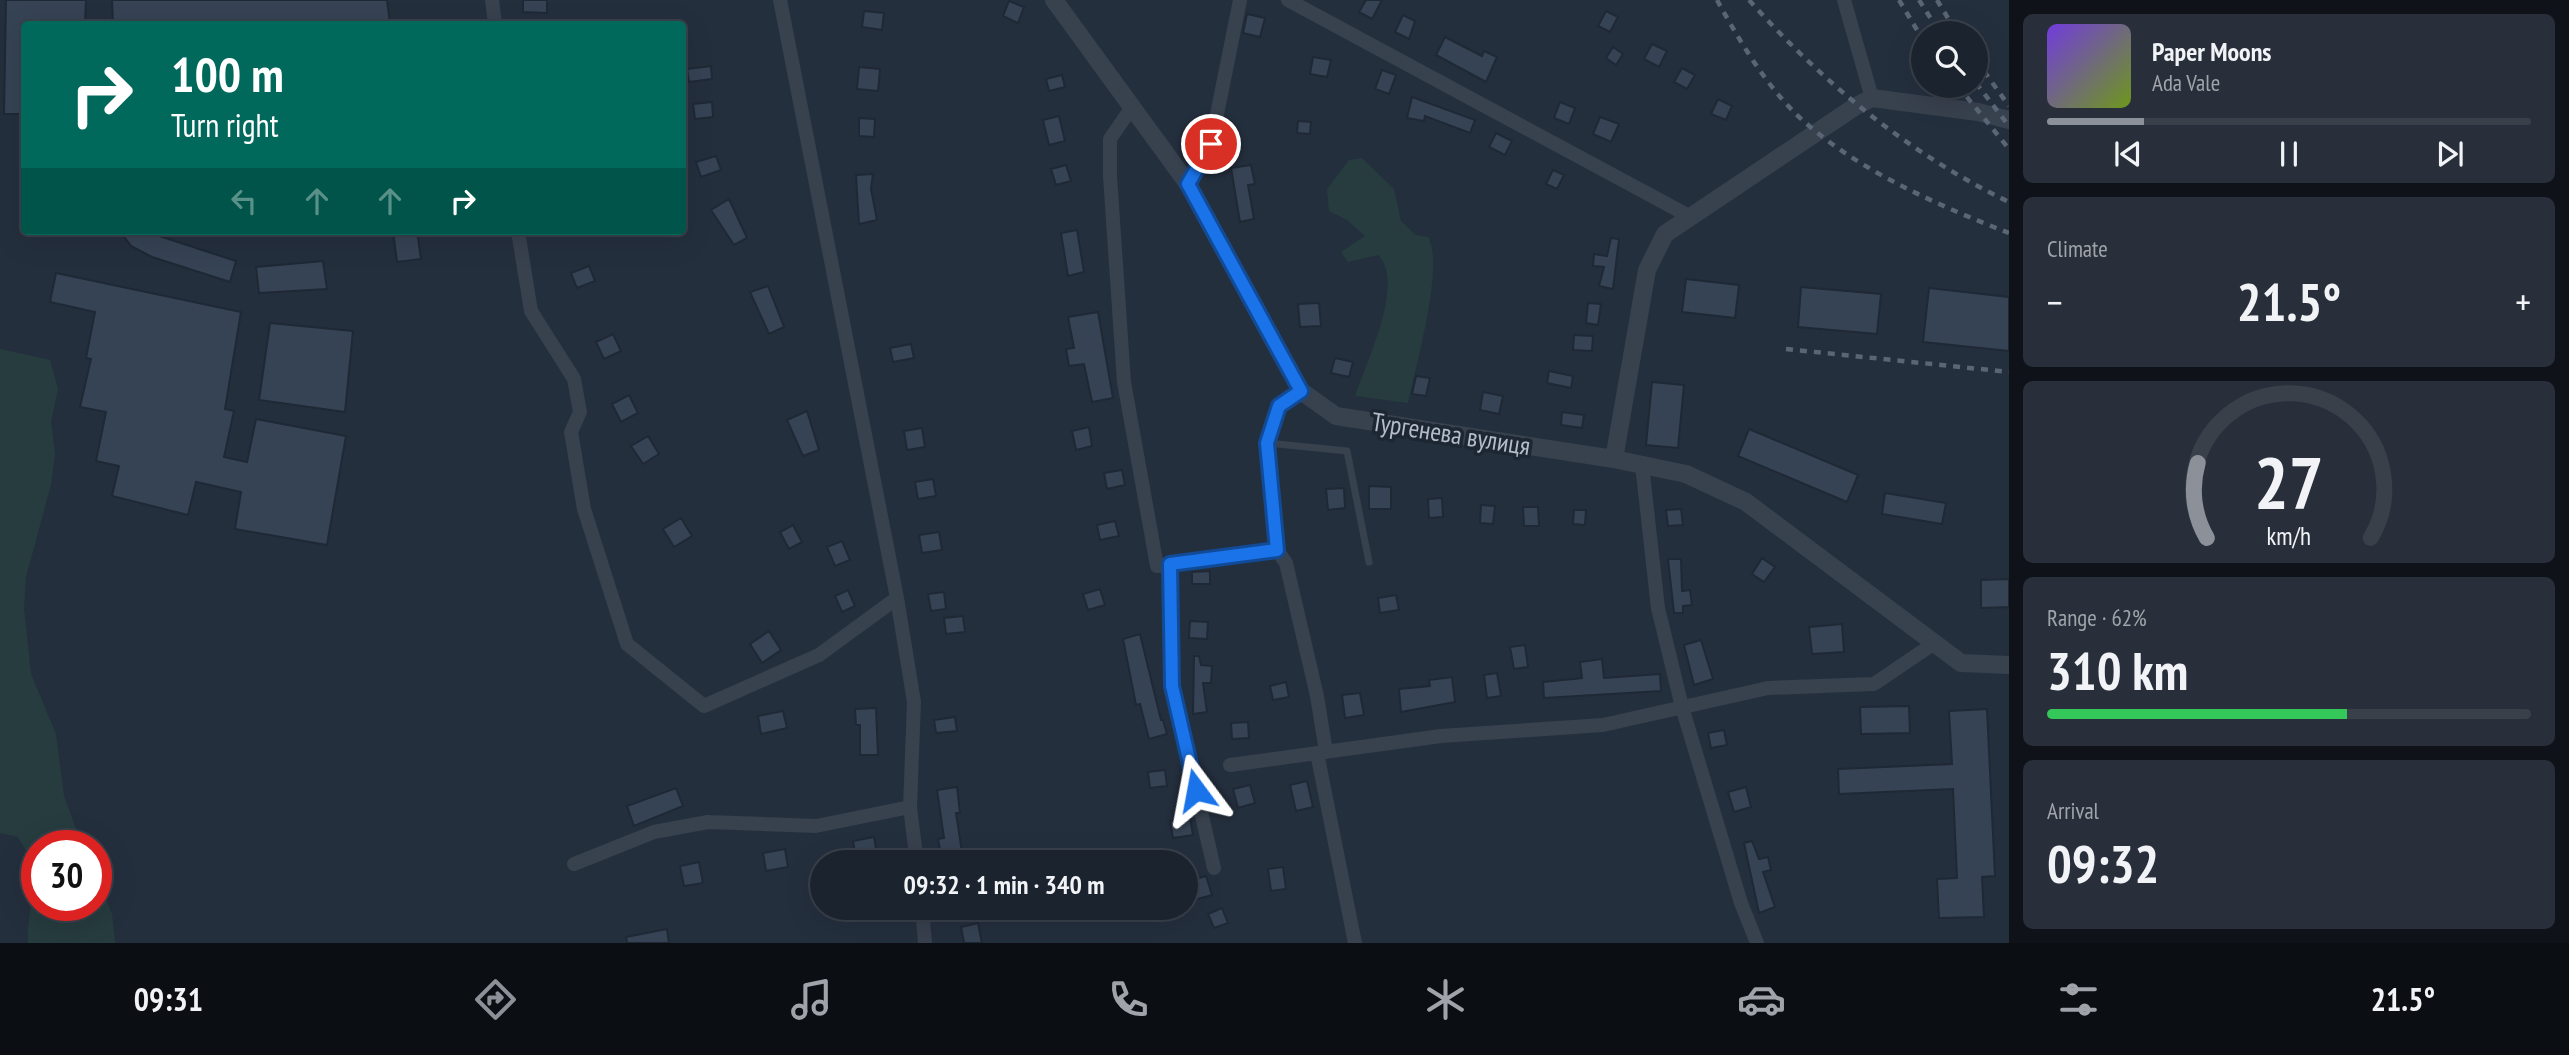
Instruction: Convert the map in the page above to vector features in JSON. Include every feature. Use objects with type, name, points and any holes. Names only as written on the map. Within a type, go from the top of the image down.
[{"type":"street","points":[[492,0],[495,21]]},
{"type":"street","points":[[780,0],[897,598],[914,702],[910,807],[915,850]]},
{"type":"street","name":"Тургенева вулиця","points":[[1054,0],[1188,184],[1301,391],[1336,416],[1615,459],[1686,474],[1746,502],[1961,663],[2009,665]]},
{"type":"street","points":[[1287,0],[1689,216]]},
{"type":"street","points":[[1844,0],[1872,98]]},
{"type":"street","points":[[1188,184],[1211,144],[1238,1]]},
{"type":"street","points":[[1615,459],[1647,270],[1665,234],[1872,98],[1978,112],[2009,120]]},
{"type":"street","points":[[1132,107],[1110,139],[1124,382],[1157,566],[1277,550]]},
{"type":"street","points":[[519,235],[531,312],[574,379],[580,412],[571,432],[584,509],[627,644],[704,706],[819,655],[897,598]]},
{"type":"street","points":[[1301,391],[1279,406],[1267,443],[1277,550],[1286,563],[1317,696],[1322,752],[1355,943]]},
{"type":"street","points":[[1642,465],[1658,608],[1682,707],[1741,903],[1757,943]]},
{"type":"street","points":[[1170,564],[1172,686],[1214,868]]},
{"type":"street","points":[[1230,765],[1441,736],[1603,725],[1768,688],[1874,684],[1936,642]]},
{"type":"street","points":[[574,864],[654,832],[708,822],[816,826],[910,807]]},
{"type":"street","points":[[923,920],[925,943]]},
{"type":"lane","points":[[1267,443],[1347,451],[1369,562]]},
{"type":"green space","points":[[1362,158],[1394,189],[1401,221],[1416,235],[1428,237],[1432,250],[1431,292],[1408,403],[1355,396],[1381,323],[1388,283],[1386,267],[1378,255],[1348,262],[1341,252],[1365,236],[1347,220],[1329,211],[1327,189],[1349,160]]},
{"type":"green space","points":[[0,349],[50,360],[58,389],[51,422],[55,454],[51,485],[26,577],[24,608],[31,674],[56,734],[64,796],[76,830],[21,830],[21,842],[18,837],[0,833]]},
{"type":"green space","points":[[112,914],[115,943],[28,943],[28,921],[112,921]]},
{"type":"building","points":[[6,0],[86,0],[85,21],[21,21],[21,114],[4,114]]},
{"type":"building","points":[[112,0],[387,0],[390,21],[113,21]]},
{"type":"building","points":[[523,0],[547,0],[547,13],[523,12]]},
{"type":"building","points":[[1366,0],[1382,0],[1372,19],[1359,12]]},
{"type":"building","points":[[1009,1],[1024,7],[1018,23],[1003,16]]},
{"type":"building","points":[[864,11],[884,13],[882,30],[862,27]]},
{"type":"building","points":[[1606,11],[1618,17],[1610,32],[1598,26]]},
{"type":"building","points":[[1247,14],[1265,18],[1260,37],[1243,33]]},
{"type":"building","points":[[1403,15],[1415,21],[1409,39],[1395,32]]},
{"type":"building","points":[[1445,37],[1482,56],[1484,51],[1497,57],[1486,82],[1436,55]]},
{"type":"building","points":[[1652,44],[1667,51],[1659,67],[1644,59]]},
{"type":"building","points":[[1613,47],[1623,54],[1616,65],[1606,58]]},
{"type":"building","points":[[1313,57],[1331,60],[1327,77],[1310,74]]},
{"type":"building","points":[[711,66],[712,79],[689,82],[687,69]]},
{"type":"building","points":[[859,67],[880,69],[878,91],[857,89]]},
{"type":"building","points":[[1682,68],[1695,75],[1687,89],[1674,82]]},
{"type":"building","points":[[1382,70],[1396,75],[1389,94],[1375,89]]},
{"type":"building","points":[[1062,75],[1065,87],[1049,91],[1046,79]]},
{"type":"building","points":[[1412,97],[1475,120],[1470,133],[1425,116],[1424,121],[1407,118]]},
{"type":"building","points":[[1718,99],[1732,106],[1726,120],[1711,114]]},
{"type":"building","points":[[712,102],[713,117],[695,119],[693,104]]},
{"type":"building","points":[[1560,102],[1575,108],[1569,124],[1554,118]]},
{"type":"building","points":[[1059,116],[1065,141],[1049,145],[1043,120]]},
{"type":"building","points":[[1600,117],[1619,124],[1611,142],[1593,134]]},
{"type":"building","points":[[859,118],[875,119],[874,137],[859,136]]},
{"type":"building","points":[[1298,121],[1311,122],[1310,134],[1297,133]]},
{"type":"building","points":[[1496,133],[1512,141],[1505,155],[1489,147]]},
{"type":"building","points":[[716,156],[721,170],[701,177],[696,162]]},
{"type":"building","points":[[1066,165],[1071,181],[1056,185],[1051,169]]},
{"type":"building","points":[[1251,165],[1255,184],[1248,185],[1254,219],[1240,222],[1231,168]]},
{"type":"building","points":[[1553,170],[1564,175],[1557,189],[1546,184]]},
{"type":"building","points":[[873,174],[871,189],[877,220],[859,224],[856,175]]},
{"type":"building","points":[[729,199],[747,238],[734,245],[711,210]]},
{"type":"building","points":[[1077,230],[1084,272],[1068,276],[1061,233]]},
{"type":"building","points":[[123,235],[156,235],[236,261],[230,282],[152,257],[131,246]]},
{"type":"building","points":[[394,235],[418,235],[421,259],[397,262]]},
{"type":"building","points":[[1611,238],[1619,239],[1613,289],[1599,286],[1604,267],[1593,266],[1594,254],[1607,256]]},
{"type":"building","points":[[323,261],[327,289],[259,293],[256,267]]},
{"type":"building","points":[[589,266],[595,281],[577,288],[571,273]]},
{"type":"building","points":[[56,273],[241,312],[225,409],[234,411],[224,457],[247,462],[256,419],[346,436],[327,545],[235,529],[241,492],[196,482],[188,515],[112,496],[119,466],[96,461],[106,412],[80,407],[91,359],[86,358],[95,312],[50,302]]},
{"type":"building","points":[[1686,279],[1739,285],[1735,318],[1682,312]]},
{"type":"building","points":[[768,286],[784,327],[769,334],[750,292]]},
{"type":"building","points":[[1801,287],[1881,294],[1877,334],[1798,327]]},
{"type":"building","points":[[1929,288],[2009,297],[2009,351],[1923,342]]},
{"type":"building","points":[[1319,303],[1321,326],[1300,327],[1298,304]]},
{"type":"building","points":[[1588,303],[1601,304],[1598,325],[1586,323]]},
{"type":"building","points":[[1098,312],[1113,398],[1092,402],[1084,364],[1069,366],[1066,349],[1074,348],[1068,317]]},
{"type":"building","points":[[270,323],[353,331],[345,412],[259,400]]},
{"type":"building","points":[[613,334],[621,351],[604,359],[596,342]]},
{"type":"building","points":[[1574,335],[1593,336],[1592,351],[1573,350]]},
{"type":"building","points":[[911,344],[914,358],[893,362],[890,348]]},
{"type":"building","points":[[1335,358],[1353,362],[1349,377],[1331,373]]},
{"type":"building","points":[[1549,371],[1573,376],[1571,388],[1547,383]]},
{"type":"building","points":[[1416,376],[1430,378],[1426,396],[1412,394]]},
{"type":"building","points":[[1652,382],[1684,385],[1678,448],[1646,445]]},
{"type":"building","points":[[1483,392],[1503,396],[1499,414],[1480,410]]},
{"type":"building","points":[[629,395],[638,413],[621,422],[612,404]]},
{"type":"building","points":[[807,411],[819,450],[803,456],[787,420]]},
{"type":"building","points":[[1562,412],[1584,415],[1582,428],[1561,425]]},
{"type":"building","points":[[1089,427],[1092,446],[1076,450],[1072,431]]},
{"type":"building","points":[[922,428],[925,447],[907,450],[904,431]]},
{"type":"building","points":[[1749,429],[1858,475],[1847,502],[1738,456]]},
{"type":"building","points":[[648,436],[659,454],[643,464],[631,446]]},
{"type":"building","points":[[1122,470],[1125,485],[1107,489],[1104,473]]},
{"type":"building","points":[[933,479],[936,496],[918,499],[915,482]]},
{"type":"building","points":[[1369,486],[1391,487],[1391,509],[1369,509]]},
{"type":"building","points":[[1344,488],[1345,508],[1328,510],[1326,489]]},
{"type":"building","points":[[1885,493],[1946,503],[1942,524],[1882,514]]},
{"type":"building","points":[[1442,498],[1443,517],[1429,518],[1428,499]]},
{"type":"building","points":[[1481,505],[1495,506],[1493,524],[1480,523]]},
{"type":"building","points":[[1523,507],[1538,507],[1539,526],[1524,526]]},
{"type":"building","points":[[1681,509],[1683,525],[1668,526],[1666,510]]},
{"type":"building","points":[[1574,510],[1586,510],[1585,525],[1573,524]]},
{"type":"building","points":[[681,518],[692,536],[674,547],[663,529]]},
{"type":"building","points":[[1115,521],[1119,536],[1100,540],[1097,525]]},
{"type":"building","points":[[793,525],[802,542],[789,549],[780,532]]},
{"type":"building","points":[[939,532],[942,550],[922,553],[919,535]]},
{"type":"building","points":[[842,541],[850,560],[835,566],[827,547]]},
{"type":"building","points":[[1762,558],[1775,567],[1764,582],[1752,574]]},
{"type":"building","points":[[1668,559],[1681,559],[1682,591],[1690,590],[1692,605],[1683,606],[1683,613],[1674,613]]},
{"type":"building","points":[[1210,571],[1210,584],[1192,584],[1192,572]]},
{"type":"building","points":[[2009,579],[2009,607],[1981,608],[1981,580]]},
{"type":"building","points":[[1100,589],[1105,605],[1088,610],[1083,594]]},
{"type":"building","points":[[848,590],[855,606],[842,612],[835,596]]},
{"type":"building","points":[[944,592],[946,609],[931,611],[928,594]]},
{"type":"building","points":[[1396,595],[1399,610],[1380,613],[1378,598]]},
{"type":"building","points":[[963,616],[965,632],[946,634],[944,618]]},
{"type":"building","points":[[1190,621],[1208,622],[1207,639],[1189,638]]},
{"type":"building","points":[[1842,624],[1844,652],[1812,654],[1809,627]]},
{"type":"building","points":[[769,631],[781,650],[762,663],[750,644]]},
{"type":"building","points":[[1140,634],[1161,720],[1167,734],[1149,739],[1140,704],[1136,705],[1123,639]]},
{"type":"building","points":[[1701,640],[1713,679],[1694,685],[1684,645]]},
{"type":"building","points":[[1525,645],[1528,667],[1514,669],[1510,647]]},
{"type":"building","points":[[1194,656],[1199,656],[1201,665],[1212,666],[1211,683],[1203,683],[1207,712],[1193,714]]},
{"type":"building","points":[[1602,659],[1604,678],[1660,674],[1661,691],[1544,698],[1543,682],[1582,678],[1580,662]]},
{"type":"building","points":[[1497,673],[1501,696],[1487,698],[1484,675]]},
{"type":"building","points":[[1452,677],[1455,702],[1401,712],[1399,689],[1430,686],[1429,680]]},
{"type":"building","points":[[1286,682],[1289,697],[1273,700],[1270,686]]},
{"type":"building","points":[[1360,693],[1364,715],[1345,718],[1342,695]]},
{"type":"building","points":[[1909,706],[1910,733],[1861,734],[1860,707]]},
{"type":"building","points":[[876,708],[878,755],[860,755],[860,725],[856,725],[855,709]]},
{"type":"building","points":[[1987,709],[1995,876],[1982,877],[1984,917],[1939,918],[1937,879],[1957,878],[1953,789],[1839,794],[1838,769],[1952,764],[1949,711]]},
{"type":"building","points":[[783,711],[787,728],[761,734],[758,716]]},
{"type":"building","points":[[955,717],[957,731],[936,733],[934,720]]},
{"type":"building","points":[[1248,722],[1249,738],[1232,739],[1231,723]]},
{"type":"building","points":[[1724,730],[1727,745],[1711,748],[1708,733]]},
{"type":"building","points":[[1165,770],[1167,786],[1150,788],[1148,772]]},
{"type":"building","points":[[1307,781],[1313,807],[1296,811],[1290,785]]},
{"type":"building","points":[[1250,785],[1255,803],[1238,808],[1233,789]]},
{"type":"building","points":[[957,787],[960,813],[956,813],[962,850],[940,850],[938,839],[944,838],[937,790]]},
{"type":"building","points":[[1746,787],[1751,807],[1734,812],[1728,792]]},
{"type":"building","points":[[676,788],[683,806],[634,826],[627,806]]},
{"type":"building","points":[[1190,818],[1193,835],[1173,838],[1170,821]]},
{"type":"building","points":[[874,837],[876,850],[855,850],[853,841]]},
{"type":"building","points":[[1752,841],[1759,859],[1768,857],[1771,870],[1763,872],[1775,907],[1759,913],[1744,843]]},
{"type":"building","points":[[785,849],[788,867],[766,871],[763,853]]},
{"type":"building","points":[[699,862],[703,883],[684,886],[680,866]]},
{"type":"building","points":[[1283,867],[1286,889],[1271,891],[1268,869]]},
{"type":"building","points":[[1206,876],[1212,895],[1198,899],[1198,878]]},
{"type":"building","points":[[1222,908],[1228,923],[1214,928],[1208,914]]},
{"type":"building","points":[[978,923],[982,943],[964,943],[961,927]]},
{"type":"building","points":[[667,929],[669,943],[627,943],[626,937]]},
{"type":"railway","points":[[1717,0],[1761,72],[1792,110],[1814,130],[1839,149],[1894,182],[2009,233]]},
{"type":"railway","points":[[1749,0],[1807,60],[1869,114],[1937,162],[2009,202]]},
{"type":"railway","points":[[1899,0],[1912,21]]},
{"type":"railway","points":[[1919,0],[1932,21]]},
{"type":"railway","points":[[1937,0],[1950,21]]},
{"type":"railway","points":[[1988,77],[2009,106]]},
{"type":"railway","points":[[1968,98],[2009,149]]},
{"type":"railway","points":[[1988,98],[2009,126]]},
{"type":"railway","points":[[1786,349],[2009,372]]},
{"type":"route","points":[[1196,790],[1172,686],[1170,564],[1277,550],[1267,443],[1279,406],[1301,391],[1188,184],[1211,144]]}]
